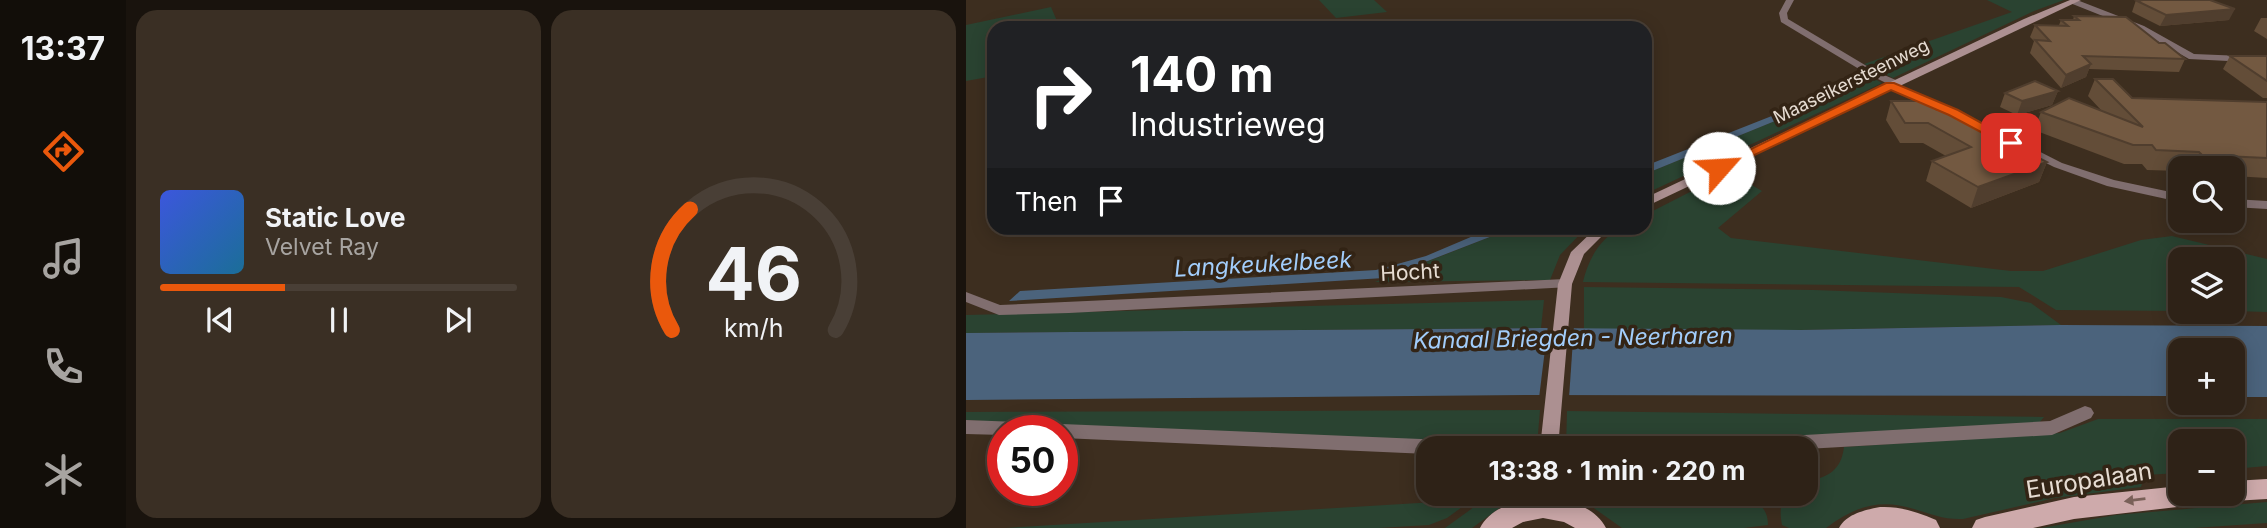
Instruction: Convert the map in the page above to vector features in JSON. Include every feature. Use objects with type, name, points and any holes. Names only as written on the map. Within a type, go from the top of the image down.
[{"type":"main road","name":"Maaseikersteenweg","points":[[1652,200],[1895,83],[2075,1]]},
{"type":"main road","points":[[1551,436],[1563,292],[1578,252],[1596,235]]},
{"type":"main road","points":[[2245,490],[2267,489]]},
{"type":"main road","name":"Europalaan","points":[[1985,528],[2074,508],[2168,498]]},
{"type":"main road","points":[[1493,528],[1520,506]]},
{"type":"main road","points":[[1566,506],[1592,528]]},
{"type":"main road","points":[[1852,528],[1881,517],[1902,519],[1927,528]]},
{"type":"street","points":[[1790,0],[1783,13],[1784,20],[1872,73],[2057,164],[2111,183],[2168,195]]},
{"type":"street","points":[[2075,1],[2124,22],[2192,57],[2267,61]]},
{"type":"street","points":[[2062,5],[2124,22]]},
{"type":"street","points":[[1846,83],[1872,73]]},
{"type":"street","points":[[2245,204],[2267,205]]},
{"type":"street","name":"Hocht","points":[[966,297],[999,310],[1563,292]]},
{"type":"street","points":[[1818,441],[2052,428],[2085,413]]},
{"type":"street","points":[[966,427],[987,428]]},
{"type":"street","points":[[1078,432],[1416,446]]},
{"type":"green space","points":[[1319,0],[1374,0],[1387,12],[1336,18]]},
{"type":"green space","points":[[1987,0],[2064,0],[2034,11],[1893,78],[1864,64],[2012,12]]},
{"type":"green space","points":[[1051,7],[1057,21],[987,21],[987,77],[966,81],[966,25]]},
{"type":"green space","points":[[1873,78],[1882,83],[1652,191],[1652,171],[1854,89]]},
{"type":"green space","points":[[1729,172],[1762,191],[1718,228],[1731,238],[2011,271],[2043,271],[2141,240],[2172,236],[2217,247],[2168,247],[2168,311],[2056,310],[2019,287],[1583,282],[1592,258],[1610,235],[1652,235],[1652,211]]},
{"type":"green space","points":[[1495,235],[1579,235],[1560,255],[1550,280],[1375,282]]},
{"type":"green space","points":[[2245,254],[2267,259],[2267,312],[2245,311]]},
{"type":"green space","points":[[1584,287],[1814,290],[2001,297],[2031,303],[2061,325],[1800,330],[1584,329]]},
{"type":"green space","points":[[1544,300],[1541,328],[966,333],[966,315]]},
{"type":"green space","points":[[1540,410],[1538,436],[1416,436],[1416,440],[1267,437],[1078,426],[1078,415],[987,415],[987,421],[966,420],[966,412]]},
{"type":"green space","points":[[1567,411],[2044,417],[2039,423],[1793,436],[1566,436]]},
{"type":"green space","points":[[2098,419],[2267,419],[2267,466],[2245,468],[2245,429],[2168,429],[2168,474],[2145,475],[2141,487],[2055,498],[1963,519],[1944,518],[1889,504],[1867,506],[1826,528],[1789,528],[1782,525],[1782,506],[1818,506],[1818,479],[1832,472],[1840,462],[1844,447],[2060,433]]},
{"type":"green space","points":[[2267,502],[2267,523],[2194,528],[2041,528],[2116,515]]},
{"type":"green space","points":[[1416,503],[1416,506],[1464,506],[1447,518],[1429,525],[1379,528],[1005,528]]},
{"type":"green space","points":[[1475,506],[1502,506],[1472,528],[1445,528]]},
{"type":"green space","points":[[1591,506],[1760,506],[1765,511],[1768,525],[1744,528],[1622,528]]},
{"type":"water","points":[[1848,86],[1854,89],[1652,171],[1652,163]]},
{"type":"water","points":[[1476,235],[1495,235],[1384,278],[1009,301],[1020,291],[1376,270],[1426,256]]},
{"type":"water","name":"Kanaal Briegden - Neerharen","points":[[2061,325],[2267,326],[2267,397],[2245,397],[2245,338],[2168,338],[2168,396],[1535,395],[966,400],[966,333],[1541,328],[1800,330]]},
{"type":"pier","points":[[1548,325],[1574,325],[1569,398],[1539,398]]},
{"type":"building","points":[[2210,0],[2235,9],[2166,15],[2137,1]]},
{"type":"building","points":[[2074,16],[2126,17],[2185,59],[2083,56],[2091,64],[2066,75],[2035,40],[2050,41],[2035,25],[2068,26],[2061,20],[2079,20]]},
{"type":"building","points":[[2230,56],[2267,56],[2267,81]]},
{"type":"building","points":[[2095,79],[2113,79],[2132,98],[2267,102],[2267,158],[2156,150],[2152,145],[2133,145],[2041,112],[2069,98],[2143,127]]},
{"type":"building","points":[[2035,81],[2058,91],[2022,101],[2005,93]]},
{"type":"building","points":[[1891,101],[1929,101],[1935,109],[1955,115],[2047,162],[1978,187],[1932,161],[1971,147],[1928,123],[1905,123]]},
{"type":"route","points":[[1719,168],[1890,86],[1953,112],[2011,143]]},
{"type":"water label","name":"Langkeukelbeek","points":[[1263,264]]}]
